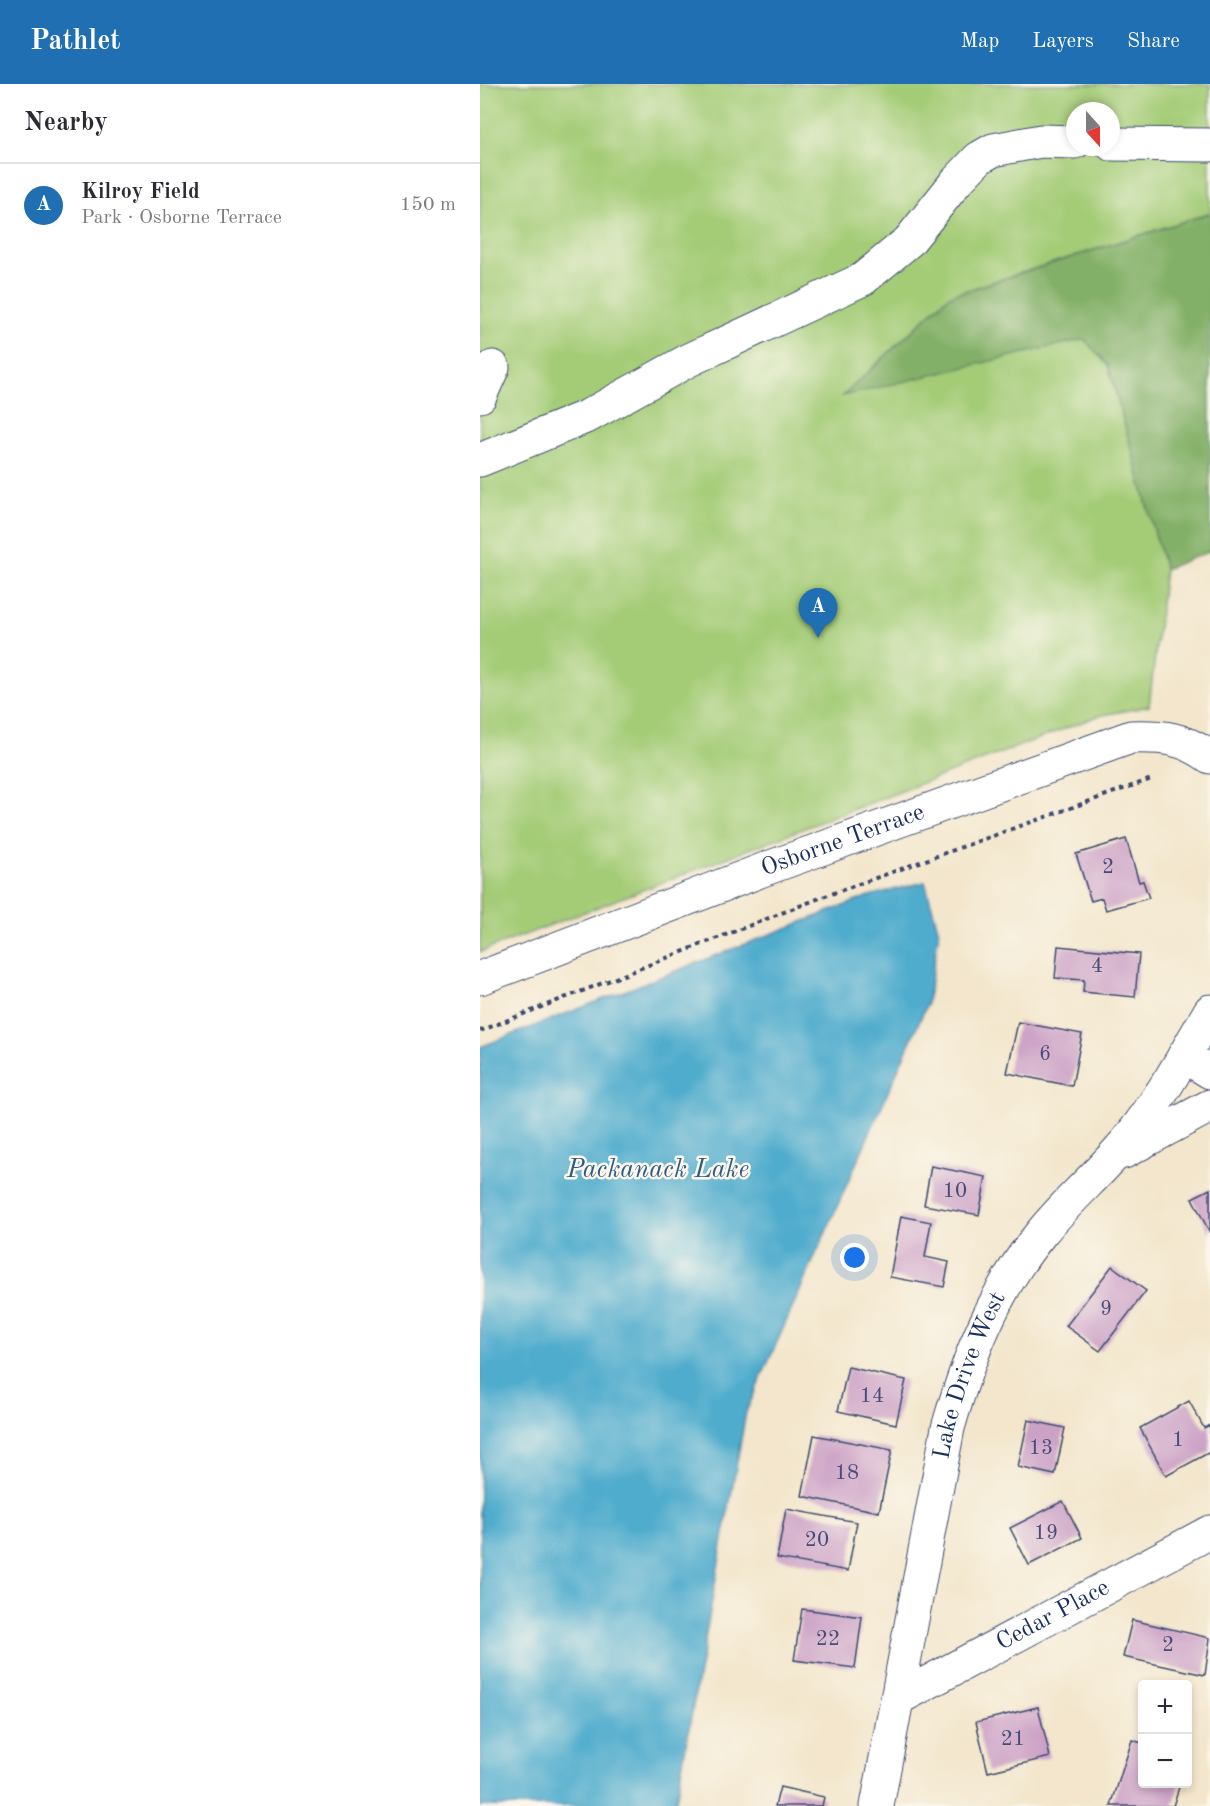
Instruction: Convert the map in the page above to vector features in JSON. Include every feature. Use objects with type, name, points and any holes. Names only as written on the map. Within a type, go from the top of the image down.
[{"type":"street","points":[[480,460],[588,416],[687,361],[863,279],[909,241],[956,182],[979,158],[993,150],[1041,141],[1066,142]]},
{"type":"street","points":[[1120,144],[1210,145]]},
{"type":"street","name":"Osborne Terrace","points":[[480,978],[765,869],[1131,737],[1163,736],[1194,746],[1210,757]]},
{"type":"street","name":"Lake Drive West","points":[[877,1806],[948,1428],[965,1369],[984,1324],[1041,1232],[1197,1064],[1210,1011]]},
{"type":"street","points":[[1109,1160],[1210,1106]]},
{"type":"street","name":"Cedar Place","points":[[897,1699],[1210,1532]]},
{"type":"path","points":[[480,1031],[820,898],[1154,778]]},
{"type":"green space","points":[[480,84],[1210,84],[1210,213],[949,296],[844,395],[1084,338],[1108,365],[1165,569],[1149,706],[1098,716],[480,952]]},
{"type":"green space","points":[[1210,213],[1210,551],[1165,569],[1108,365],[1084,339],[843,396],[949,296]]},
{"type":"water","name":"Packanack Lake","points":[[925,882],[939,932],[927,1004],[746,1412],[675,1806],[480,1806],[480,1047],[869,896]]},
{"type":"building","points":[[1126,839],[1139,882],[1143,881],[1149,898],[1106,910],[1102,898],[1091,901],[1076,854]]},
{"type":"building","points":[[1058,946],[1139,954],[1135,997],[1083,992],[1084,980],[1055,978]]},
{"type":"building","points":[[1018,1022],[1082,1034],[1072,1086],[1007,1073]]},
{"type":"building","points":[[931,1166],[986,1177],[979,1215],[924,1205]]},
{"type":"building","points":[[1210,1189],[1210,1233],[1192,1198]]},
{"type":"building","points":[[901,1216],[931,1222],[925,1257],[949,1262],[944,1287],[890,1277]]},
{"type":"building","points":[[1112,1266],[1146,1291],[1100,1351],[1066,1326]]},
{"type":"building","points":[[848,1367],[906,1380],[896,1424],[838,1411]]},
{"type":"building","points":[[1189,1401],[1204,1428],[1210,1425],[1210,1452],[1166,1476],[1140,1428]]},
{"type":"building","points":[[1028,1420],[1065,1428],[1055,1475],[1018,1467]]},
{"type":"building","points":[[814,1435],[892,1450],[879,1512],[802,1496]]},
{"type":"building","points":[[1063,1501],[1082,1538],[1029,1565],[1010,1528]]},
{"type":"building","points":[[786,1509],[857,1522],[848,1571],[777,1558]]},
{"type":"building","points":[[802,1609],[862,1617],[855,1668],[794,1660]]},
{"type":"building","points":[[1132,1620],[1210,1638],[1205,1675],[1123,1657]]},
{"type":"building","points":[[1038,1707],[1050,1757],[988,1772],[976,1722]]},
{"type":"building","points":[[1132,1740],[1138,1742],[1138,1788],[1179,1788],[1173,1806],[1111,1806]]},
{"type":"building","points":[[780,1787],[824,1797],[822,1806],[775,1806]]},
{"type":"place","name":"Kilroy Field","points":[[818,638]]}]
